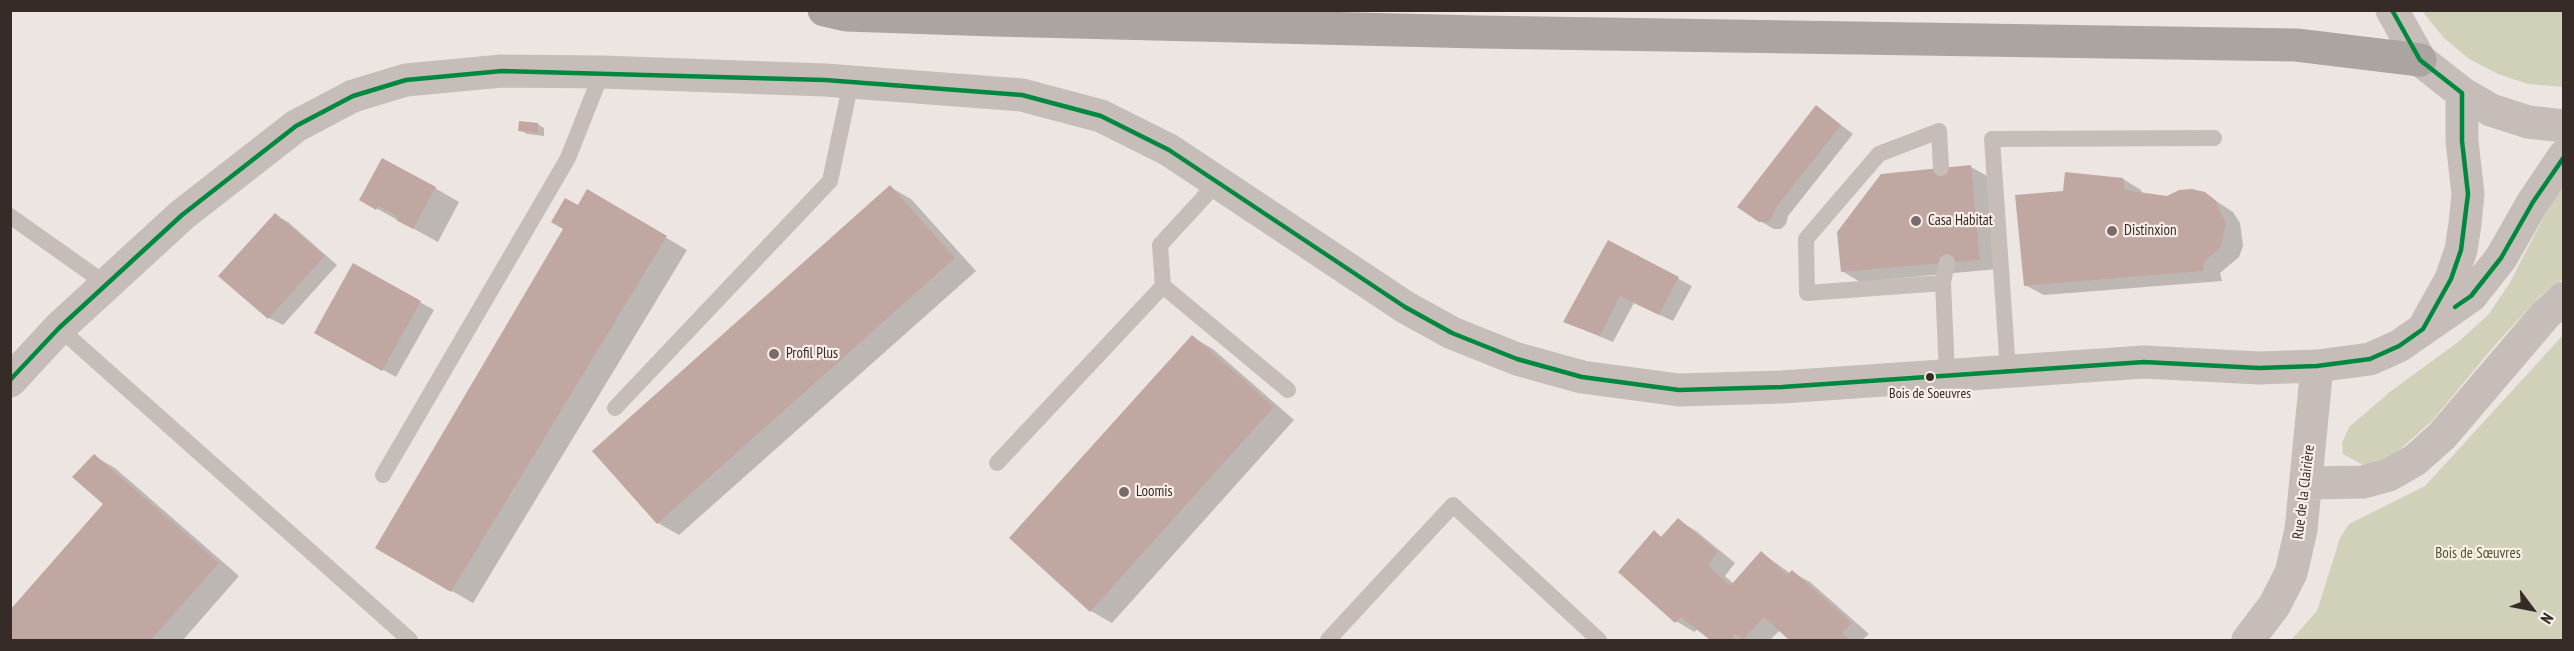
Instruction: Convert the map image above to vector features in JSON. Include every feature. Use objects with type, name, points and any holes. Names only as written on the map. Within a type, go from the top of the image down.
[{"type":"highway","points":[[824,10],[846,15],[960,19],[1479,32],[2296,45],[2420,60]]},
{"type":"street","points":[[2391,10],[2420,60],[2462,93],[2491,110],[2518,119],[2564,126]]},
{"type":"street","points":[[10,381],[59,328],[182,215],[296,126],[353,96],[406,80],[502,71],[602,72],[851,82],[1022,95],[1101,116],[1168,150],[1405,307],[1452,333],[1517,358],[1582,377],[1679,390],[1782,387],[2144,362],[2259,368],[2317,366],[2370,359],[2399,346],[2471,296],[2501,258],[2532,202],[2564,156]]},
{"type":"street","points":[[2423,329],[2451,279],[2461,250],[2468,194],[2462,141],[2462,93]]},
{"type":"street","points":[[2308,483],[2363,482],[2389,475],[2415,460],[2442,436],[2546,314],[2564,298]]},
{"type":"street","name":"Rue de la Clairière","points":[[2248,640],[2274,606],[2290,573],[2301,530],[2308,483],[2317,366]]},
{"type":"lane","points":[[383,475],[568,158],[602,72]]},
{"type":"lane","points":[[615,408],[830,181],[851,82]]},
{"type":"lane","points":[[1941,168],[1939,131],[1879,154],[1806,239],[1807,293],[1943,283]]},
{"type":"lane","points":[[2008,370],[1992,140],[2214,138]]},
{"type":"lane","points":[[1218,182],[1160,245],[1163,286],[1288,390]]},
{"type":"lane","points":[[10,216],[106,284]]},
{"type":"lane","points":[[1947,262],[1943,283],[1947,375]]},
{"type":"lane","points":[[997,463],[1163,286]]},
{"type":"lane","points":[[59,328],[410,640]]},
{"type":"lane","points":[[1328,640],[1453,505],[1599,640]]},
{"type":"green space","points":[[2422,11],[2563,11],[2563,87],[2528,84],[2498,74],[2469,59],[2444,38]]},
{"type":"green space","points":[[2563,187],[2563,279],[2540,296],[2496,344],[2432,421],[2397,452],[2381,462],[2363,465],[2343,454],[2342,443],[2349,427],[2391,391],[2458,342],[2488,315],[2509,284],[2549,207]]},
{"type":"green space","name":"Bois de Sœuvres","points":[[2563,335],[2563,640],[2291,640],[2317,611],[2340,538],[2349,524],[2425,486]]},
{"type":"building","points":[[1816,105],[1841,125],[1775,209],[1768,222],[1759,222],[1737,207]]},
{"type":"building","points":[[519,121],[538,123],[538,133],[518,131]]},
{"type":"building","points":[[382,158],[436,187],[413,229],[396,220],[398,217],[378,206],[376,210],[359,200]]},
{"type":"building","points":[[1971,165],[1980,260],[1841,272],[1837,232],[1881,174]]},
{"type":"building","points":[[2065,172],[2123,178],[2125,190],[2167,196],[2179,190],[2192,189],[2205,192],[2215,200],[2226,223],[2221,247],[2203,263],[2204,271],[2024,286],[2015,195],[2063,191]]},
{"type":"building","name":"Profil Plus","points":[[890,185],[955,258],[657,524],[592,451]]},
{"type":"building","points":[[587,189],[667,236],[451,592],[375,548],[563,229],[551,222],[565,198],[578,205]]},
{"type":"building","points":[[275,213],[325,256],[268,319],[218,276]]},
{"type":"building","points":[[1608,240],[1679,277],[1659,315],[1620,296],[1600,336],[1563,322]]},
{"type":"building","points":[[353,263],[421,301],[382,371],[314,333]]},
{"type":"building","name":"Loomis","points":[[1192,335],[1274,407],[1090,612],[1009,538]]},
{"type":"building","points":[[94,454],[219,563],[151,640],[10,640],[10,610],[103,504],[72,477]]},
{"type":"building","points":[[1678,518],[1718,552],[1708,565],[1730,586],[1761,551],[1787,575],[1792,570],[1852,623],[1842,633],[1850,640],[1789,640],[1764,617],[1743,640],[1736,634],[1731,640],[1710,640],[1681,617],[1675,623],[1618,572],[1654,530],[1661,537]]},
{"type":"transit line","points":[[10,380],[59,328],[182,215],[296,126],[353,96],[406,80],[502,71],[825,80],[1022,95],[1101,116],[1169,150],[1405,307],[1452,333],[1517,359],[1582,377],[1679,390],[1782,387],[2144,362],[2259,368],[2317,366],[2370,359],[2399,346],[2423,329],[2451,279],[2461,250],[2468,194],[2462,141],[2462,93],[2420,60],[2392,10]]},
{"type":"transit line","points":[[2455,307],[2471,296],[2501,258],[2533,202],[2564,157]]},
{"type":"place","name":"Casa Habitat","points":[[1916,221]]},
{"type":"place","name":"Distinxion","points":[[2112,231]]},
{"type":"place","name":"Profil Plus","points":[[774,354]]},
{"type":"place","name":"Bois de Soeuvres","points":[[1930,377]]},
{"type":"place","name":"Loomis","points":[[1124,492]]}]
